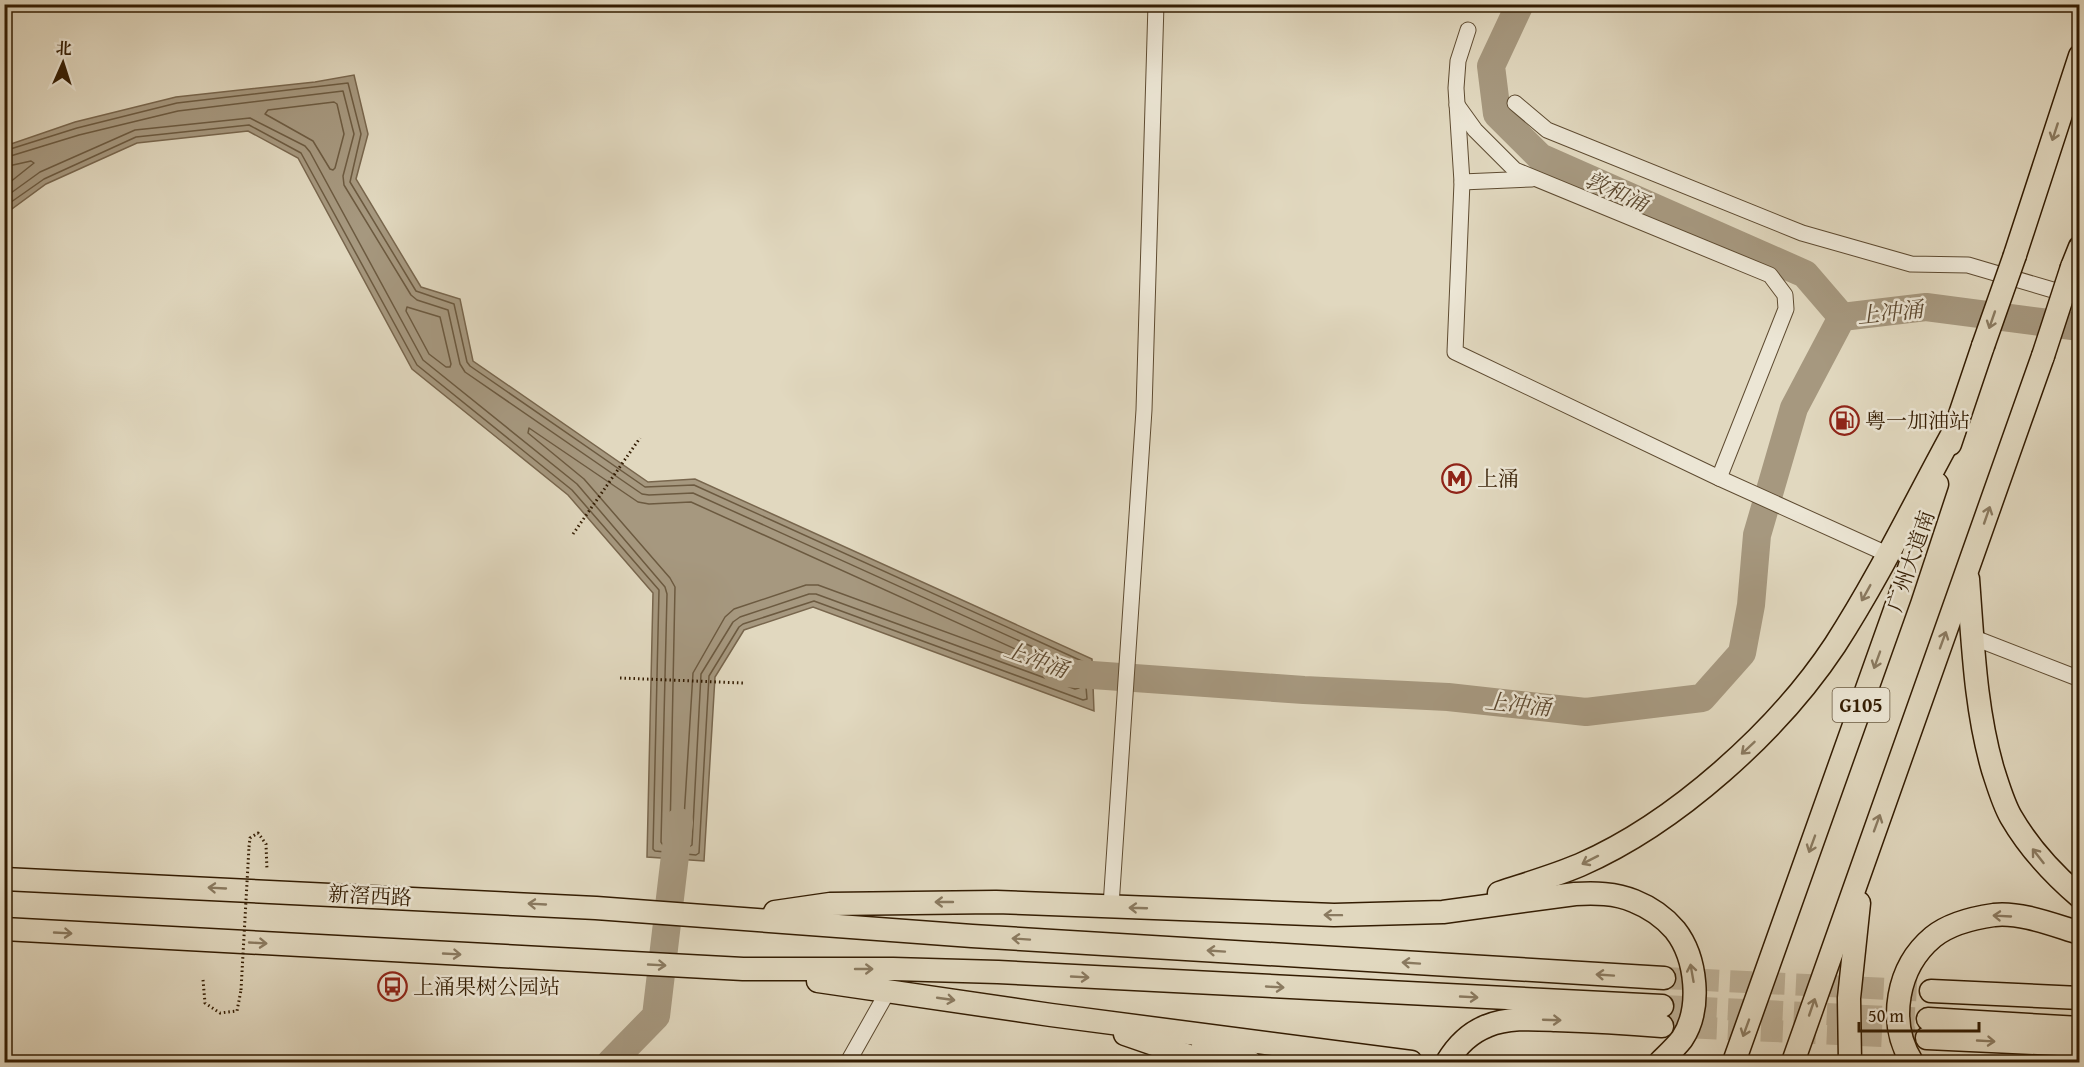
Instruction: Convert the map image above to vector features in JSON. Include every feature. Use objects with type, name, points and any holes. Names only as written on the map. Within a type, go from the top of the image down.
[{"type":"highway","name":"广州大道南","points":[[1734,1062],[1900,596],[2015,255],[2079,56]]},
{"type":"highway","name":"G105","points":[[1793,1062],[1968,570],[2076,257]]},
{"type":"highway","points":[[1392,914],[1446,908],[1489,897],[1581,865],[1626,841],[1671,811],[1719,774],[1757,739],[1833,646],[1887,554],[1954,431]]},
{"type":"highway","points":[[1968,570],[1981,721],[1997,784],[2010,816],[2052,873],[2079,897]]},
{"type":"highway","points":[[1850,1062],[1850,998],[1864,861]]},
{"type":"highway","name":"新滘西路","points":[[4,879],[596,908],[735,919]]},
{"type":"highway","points":[[735,919],[830,904],[851,903],[996,902],[1334,915],[1392,914],[1443,912],[1544,897],[1594,893],[1624,898],[1647,908],[1661,916],[1683,943],[1694,987],[1694,1004],[1682,1038],[1660,1062]]},
{"type":"highway","points":[[1912,1062],[1904,1047],[1899,1027],[1898,1011],[1903,978],[1922,948],[1935,935],[1956,924],[1996,915],[2022,918],[2079,933]]},
{"type":"highway","points":[[735,919],[972,936],[1664,978]]},
{"type":"highway","points":[[4,929],[743,969],[998,972],[1662,1016],[1581,1021],[1507,1021],[1488,1025],[1470,1035],[1453,1052],[1447,1062]]},
{"type":"highway","points":[[743,969],[1052,1014],[1411,1062]]},
{"type":"highway","points":[[1931,991],[2079,998]]},
{"type":"highway","points":[[1052,1014],[1131,1036],[1206,1062]]},
{"type":"highway","points":[[1052,1014],[1130,1028],[1224,1051],[1250,1062]]},
{"type":"highway","points":[[2079,1028],[1928,1028],[2079,1045]]},
{"type":"street","points":[[1111,906],[1143,410],[1156,4]]},
{"type":"street","points":[[1467,30],[1458,61],[1457,105],[1461,182],[1455,352],[1719,478],[1887,554]]},
{"type":"street","points":[[1515,103],[1545,133],[1802,233],[1911,264],[1968,265],[2079,298]]},
{"type":"street","points":[[1457,105],[1475,130],[1515,170],[1770,275],[1785,295],[1786,309],[1719,478]]},
{"type":"street","points":[[1461,182],[1535,179]]},
{"type":"street","points":[[1972,637],[2079,678]]},
{"type":"street","points":[[848,1062],[888,991]]},
{"type":"path","points":[[573,534],[640,438]]},
{"type":"path","points":[[620,678],[742,683]]},
{"type":"path","points":[[203,980],[205,1003],[220,1013],[237,1011],[241,990],[250,838],[258,833],[266,844],[267,870]]},
{"type":"water","points":[[354,75],[368,134],[356,179],[421,287],[460,299],[473,361],[648,482],[695,479],[1092,659],[1094,711],[813,607],[744,630],[715,677],[704,861],[647,857],[653,593],[568,495],[412,369],[298,158],[248,131],[137,143],[46,184],[5,214],[5,146],[75,122],[176,97],[315,82]]},
{"type":"waterway","name":"敦和涌","points":[[1520,4],[1491,66],[1497,114],[1540,157],[1805,274],[1842,317]]},
{"type":"waterway","name":"上冲涌","points":[[1055,669],[1064,673],[1304,690],[1448,697],[1586,712],[1702,698],[1742,653],[1751,605],[1757,535],[1794,408],[1842,317],[1926,307],[2080,327]]},
{"type":"waterway","points":[[611,1062],[656,1016],[679,822]]},
{"type":"tunnel","points":[[1664,978],[1931,991]]},
{"type":"tunnel","points":[[1662,1006],[1928,1019]]},
{"type":"tunnel","points":[[1662,1026],[1927,1038]]},
{"type":"place","name":"粤一加油站","points":[[1844,421]]},
{"type":"place","name":"上涌","points":[[1456,479]]},
{"type":"place","name":"上涌果树公园站","points":[[392,987]]}]
